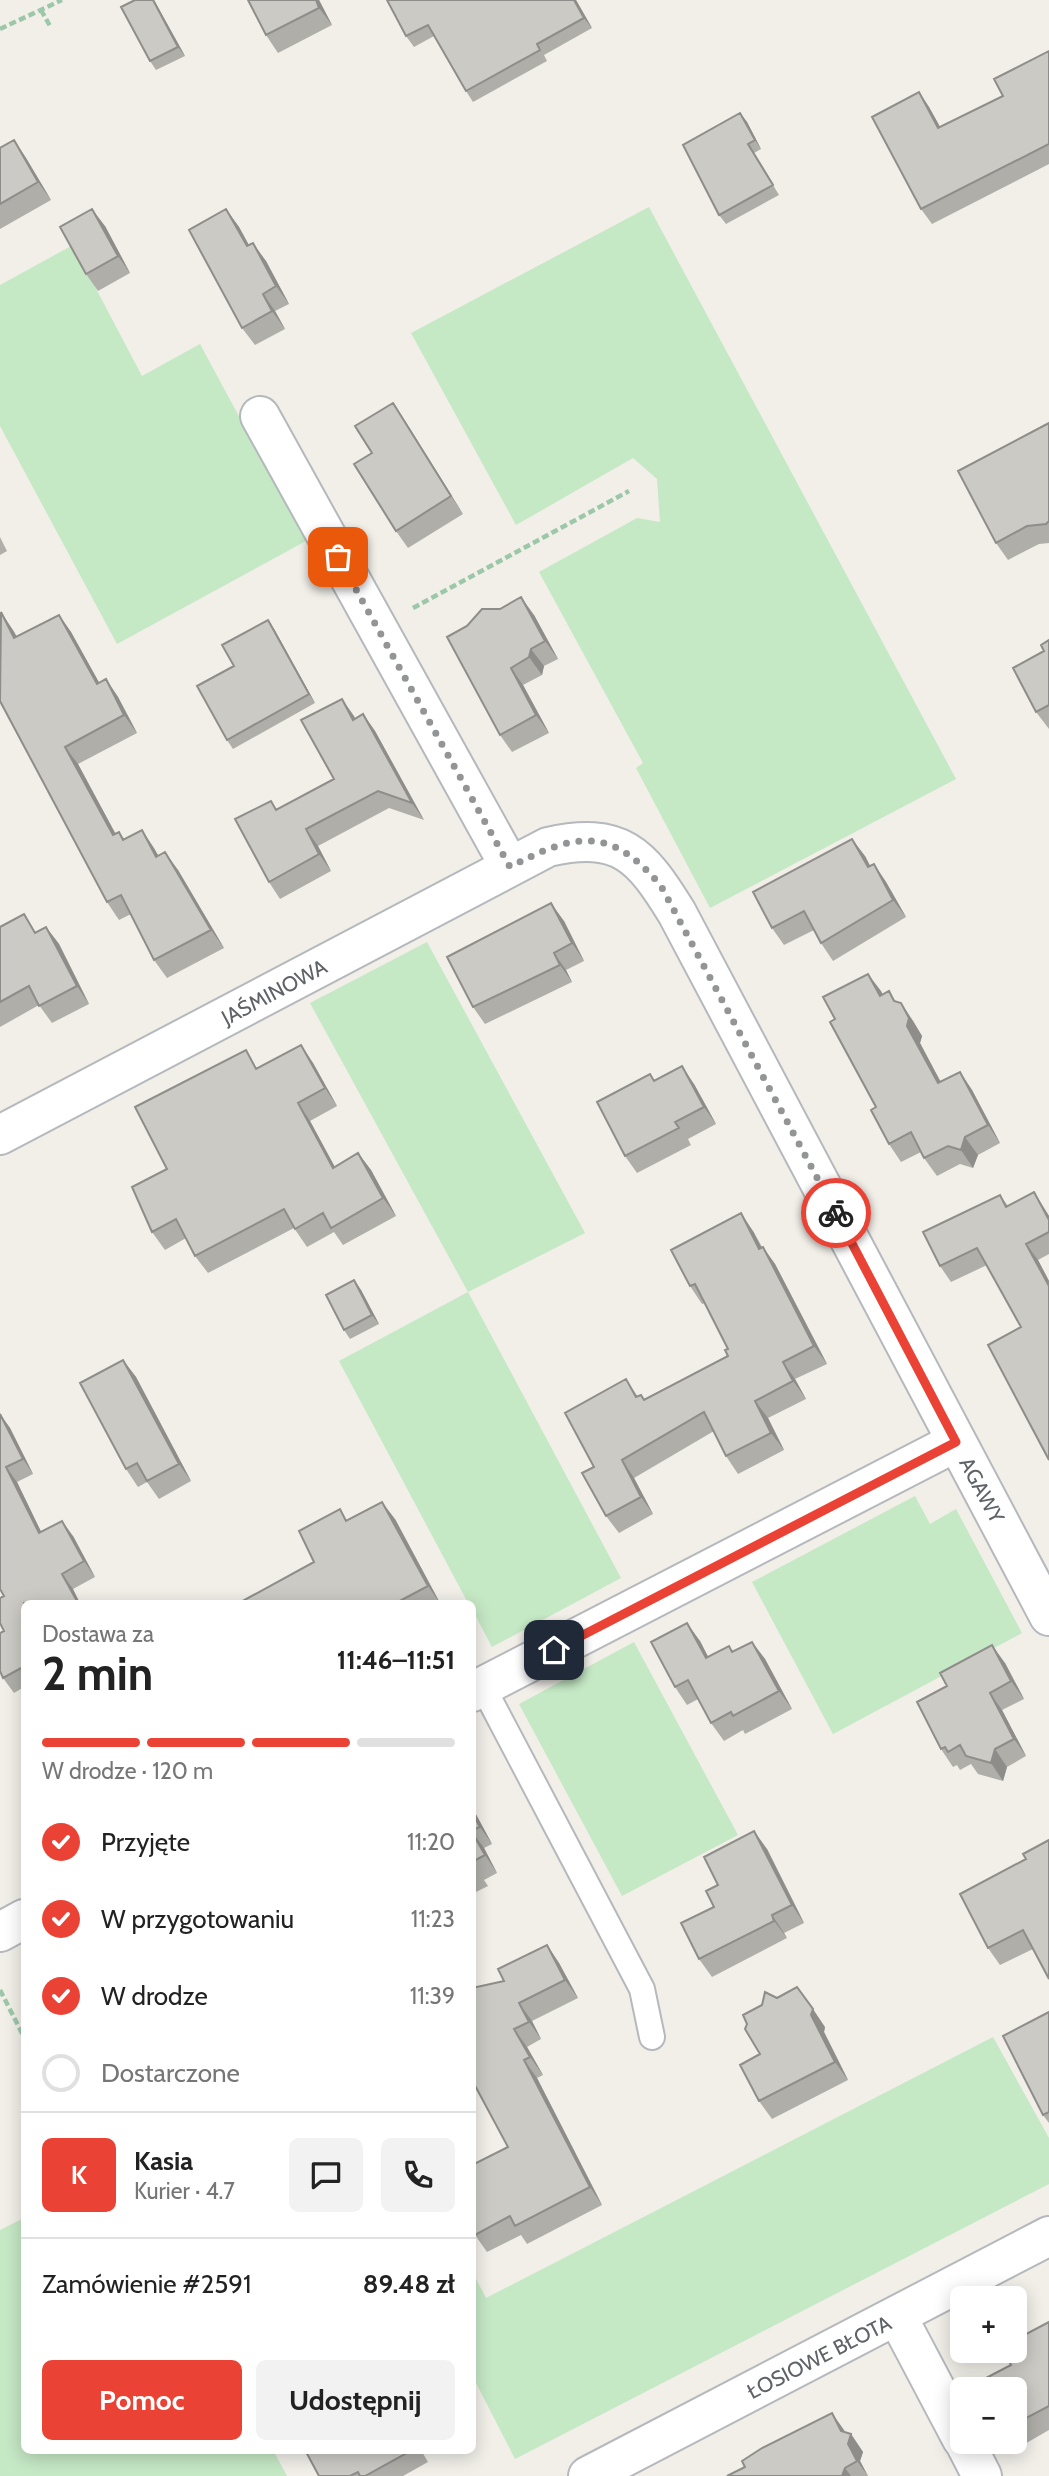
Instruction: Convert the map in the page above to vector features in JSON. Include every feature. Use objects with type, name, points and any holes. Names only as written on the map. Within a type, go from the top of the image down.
[{"type":"street","points":[[260,416],[510,867]]},
{"type":"street","name":"AGAWY","points":[[548,847],[592,840],[618,847],[641,862],[661,886],[1049,1616]]},
{"type":"street","name":"JAŚMINOWA","points":[[0,1135],[548,847]]},
{"type":"street","points":[[478,1689],[956,1442]]},
{"type":"street","points":[[0,1931],[21,1920]]},
{"type":"street","name":"ŁOSIOWE BŁOTA","points":[[588,2476],[1049,2236]]},
{"type":"street","points":[[897,2316],[950,2416]]},
{"type":"street","points":[[970,2454],[982,2476]]},
{"type":"lane","points":[[478,1689],[642,1989],[652,2037]]},
{"type":"path","points":[[0,29],[62,0]]},
{"type":"path","points":[[41,10],[50,26]]},
{"type":"path","points":[[378,627],[629,491]]},
{"type":"path","points":[[0,1990],[21,2031]]},
{"type":"green space","points":[[649,207],[956,779],[710,908],[636,768],[643,763],[539,572],[637,518],[660,522],[657,479],[633,458],[516,525],[411,333]]},
{"type":"green space","points":[[73,245],[142,376],[200,344],[306,541],[117,644],[0,426],[0,285]]},
{"type":"green space","points":[[427,942],[585,1233],[468,1292],[310,1003]]},
{"type":"green space","points":[[468,1292],[621,1578],[492,1647],[476,1617],[476,1600],[466,1600],[339,1361]]},
{"type":"green space","points":[[915,1496],[930,1524],[956,1509],[1022,1633],[833,1734],[752,1582]]},
{"type":"green space","points":[[634,1642],[738,1835],[622,1896],[519,1704]]},
{"type":"green space","points":[[993,2037],[1049,2138],[1049,2184],[515,2459],[476,2383],[476,2279],[486,2298]]},
{"type":"green space","points":[[21,2220],[21,2454],[275,2454],[287,2476],[0,2476],[0,2230]]},
{"type":"building","points":[[135,0],[153,0],[178,47],[150,61],[121,7]]},
{"type":"building","points":[[248,0],[316,0],[319,8],[266,35]]},
{"type":"building","points":[[387,0],[574,0],[584,18],[537,44],[540,50],[466,91],[428,25],[406,36]]},
{"type":"building","points":[[1049,51],[1049,144],[921,209],[872,117],[919,92],[938,128],[1003,96],[994,79]]},
{"type":"building","points":[[740,113],[755,140],[748,144],[773,185],[719,215],[683,145]]},
{"type":"building","points":[[14,140],[38,182],[0,204],[0,148]]},
{"type":"building","points":[[92,209],[118,256],[86,274],[60,227]]},
{"type":"building","points":[[226,209],[247,246],[253,243],[276,286],[263,294],[272,311],[242,328],[189,230]]},
{"type":"building","points":[[393,403],[451,496],[396,531],[354,464],[372,453],[355,426]]},
{"type":"building","points":[[1049,423],[1049,521],[1046,524],[1027,526],[996,543],[958,471]]},
{"type":"building","points":[[521,597],[545,641],[531,649],[529,657],[511,668],[536,715],[500,735],[447,637],[467,626],[482,609],[500,609]]},
{"type":"building","points":[[1,612],[14,638],[59,615],[97,684],[106,679],[124,715],[65,747],[113,835],[119,832],[123,840],[142,830],[156,857],[165,852],[211,930],[154,960],[121,895],[107,902],[0,701]]},
{"type":"building","points":[[268,620],[309,694],[227,740],[197,686],[234,666],[222,645]]},
{"type":"building","points":[[1049,640],[1049,705],[1036,712],[1013,668],[1044,651],[1041,645]]},
{"type":"building","points":[[342,699],[353,720],[363,714],[412,803],[378,791],[306,829],[319,854],[269,882],[235,819],[271,801],[276,810],[334,779],[301,720]]},
{"type":"building","points":[[852,839],[868,867],[874,864],[893,900],[821,943],[804,911],[772,928],[753,892]]},
{"type":"building","points":[[551,903],[572,943],[554,953],[560,965],[473,1007],[447,957]]},
{"type":"building","points":[[24,914],[35,933],[46,927],[77,986],[39,1006],[29,986],[0,1002],[0,927]]},
{"type":"building","points":[[868,974],[880,996],[889,991],[894,1001],[901,1003],[909,1018],[907,1026],[938,1083],[960,1072],[988,1125],[965,1137],[961,1150],[948,1146],[924,1158],[911,1132],[889,1144],[871,1110],[876,1107],[830,1022],[835,1019],[823,997]]},
{"type":"building","points":[[301,1045],[325,1088],[298,1103],[333,1168],[358,1153],[383,1198],[331,1228],[323,1213],[295,1229],[284,1209],[195,1256],[176,1219],[152,1232],[132,1187],[167,1169],[135,1107],[246,1050],[256,1069]]},
{"type":"building","points":[[682,1066],[704,1107],[675,1122],[679,1128],[625,1156],[597,1102],[650,1074],[654,1081]]},
{"type":"building","points":[[1034,1192],[1049,1220],[1049,1232],[1026,1244],[1049,1286],[1049,1460],[988,1345],[1021,1327],[977,1248],[940,1266],[923,1232],[1000,1195],[1006,1207]]},
{"type":"building","points":[[741,1213],[759,1249],[763,1247],[814,1346],[783,1362],[793,1381],[755,1401],[771,1433],[726,1456],[704,1412],[622,1460],[641,1497],[606,1516],[582,1473],[594,1467],[565,1413],[626,1379],[636,1397],[641,1395],[644,1400],[728,1356],[725,1350],[728,1349],[695,1284],[690,1286],[671,1250]]},
{"type":"building","points":[[354,1280],[372,1315],[344,1330],[326,1295]]},
{"type":"building","points":[[123,1360],[179,1464],[147,1481],[137,1463],[126,1469],[80,1383]]},
{"type":"building","points":[[0,1414],[23,1459],[6,1467],[39,1533],[62,1521],[84,1561],[62,1574],[76,1600],[21,1600],[21,1668],[3,1678],[0,1671],[0,1633],[4,1631],[0,1623],[0,1598],[4,1596],[0,1589]]},
{"type":"building","points":[[382,1502],[428,1586],[402,1600],[244,1600],[314,1562],[299,1531],[340,1509],[346,1521]]},
{"type":"building","points":[[687,1623],[706,1658],[729,1646],[732,1652],[752,1642],[779,1691],[733,1716],[731,1712],[711,1723],[688,1680],[675,1687],[651,1642]]},
{"type":"building","points":[[992,1645],[1011,1681],[990,1693],[1014,1739],[995,1749],[991,1763],[966,1756],[960,1745],[948,1752],[945,1747],[941,1749],[917,1702],[947,1686],[940,1673]]},
{"type":"building","points":[[754,1831],[792,1905],[772,1915],[774,1921],[699,1959],[681,1923],[714,1907],[706,1891],[718,1885],[704,1857]]},
{"type":"building","points":[[476,1839],[485,1855],[476,1860]]},
{"type":"building","points":[[1049,1840],[1049,1979],[1023,1930],[988,1948],[960,1894],[1026,1859],[1023,1854]]},
{"type":"building","points":[[547,1945],[565,1980],[519,2003],[529,2022],[514,2029],[530,2057],[524,2060],[590,2187],[515,2226],[510,2216],[476,2234],[476,2163],[508,2147],[476,2087],[476,1987],[504,1981],[498,1969]]},
{"type":"building","points":[[797,1987],[813,2009],[811,2015],[835,2062],[759,2101],[740,2065],[760,2054],[745,2029],[747,2024],[743,2015],[762,2005],[765,1992],[777,1998]]},
{"type":"building","points":[[1049,2012],[1049,2112],[1043,2115],[1003,2036]]},
{"type":"building","points":[[1049,2322],[1049,2406],[1027,2418],[1027,2377],[988,2377],[1011,2365],[1010,2363],[1027,2363],[1027,2334]]},
{"type":"building","points":[[832,2413],[841,2431],[851,2434],[848,2444],[857,2461],[845,2468],[842,2476],[727,2476],[745,2467],[742,2461],[762,2448]]},
{"type":"building","points":[[307,2454],[405,2454],[365,2476],[360,2476],[358,2472],[350,2476],[319,2476]]},
{"type":"way so far","points":[[338,557],[510,867],[548,847],[592,840],[618,847],[641,862],[661,886],[836,1213]]},
{"type":"route","points":[[554,1650],[956,1442],[836,1213]]}]
